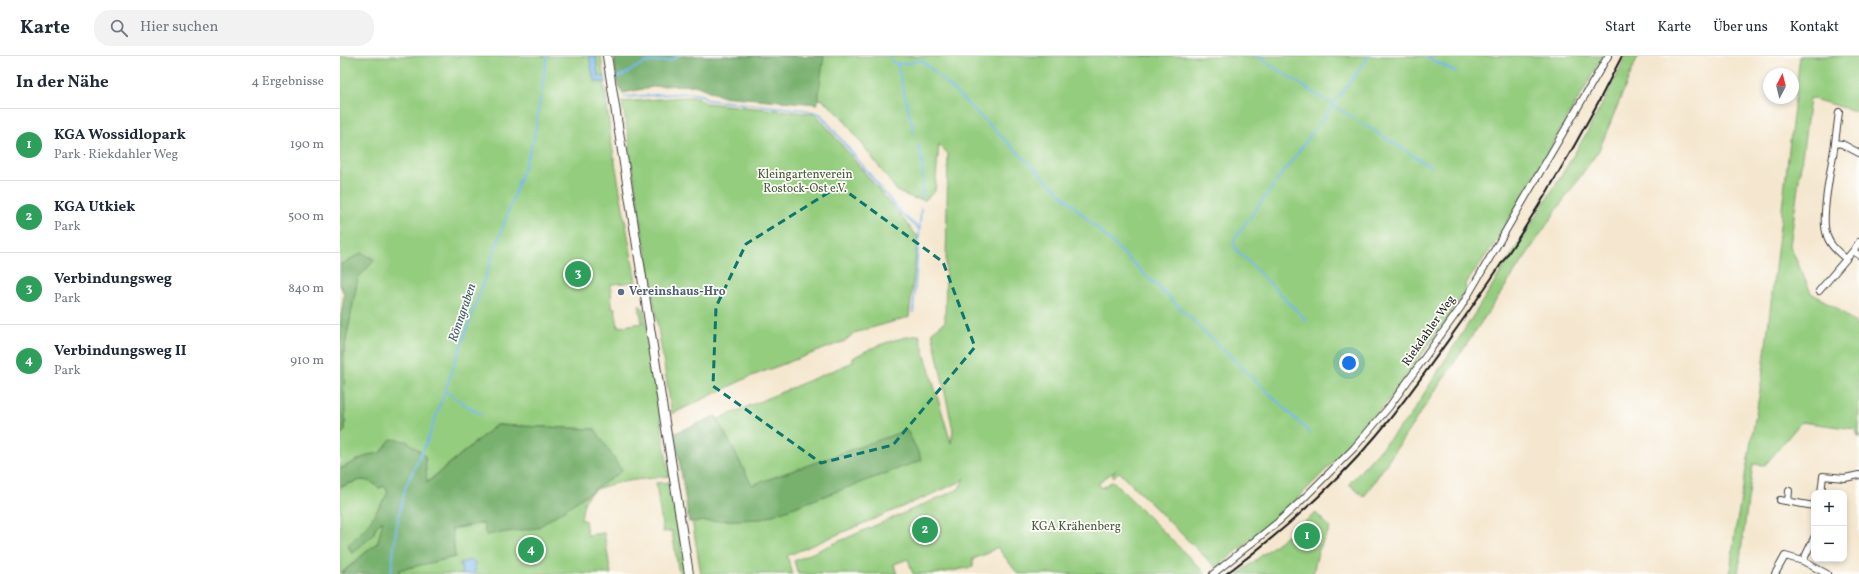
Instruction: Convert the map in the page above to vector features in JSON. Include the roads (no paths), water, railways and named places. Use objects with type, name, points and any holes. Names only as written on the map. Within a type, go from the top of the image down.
[{"type":"main road","points":[[607,56],[689,574]]},
{"type":"street","name":"Riekdahler Weg","points":[[1213,574],[1278,522],[1300,502],[1354,448],[1389,407],[1461,307],[1608,56]]},
{"type":"street","points":[[1839,112],[1825,219],[1826,233],[1831,246],[1846,259]]},
{"type":"street","points":[[1835,142],[1859,153]]},
{"type":"street","points":[[1819,291],[1859,242]]},
{"type":"street","points":[[1853,251],[1859,255]]},
{"type":"street","points":[[1821,490],[1823,476],[1852,478],[1859,475]]},
{"type":"street","points":[[1788,501],[1789,491]]},
{"type":"street","points":[[1780,500],[1811,505]]},
{"type":"street","points":[[1803,561],[1811,544]]},
{"type":"street","points":[[1775,574],[1785,556],[1803,561],[1827,574]]},
{"type":"water","points":[[589,56],[596,56],[598,75],[605,77],[606,83],[594,81]]},
{"type":"water","points":[[470,560],[475,563],[475,574],[462,574],[460,563]]},
{"type":"waterway","name":"Rönngraben","points":[[391,574],[397,523],[406,486],[428,439],[534,139],[547,56]]},
{"type":"waterway","points":[[613,78],[625,74],[642,64],[665,61],[674,59],[678,56]]},
{"type":"waterway","points":[[890,56],[893,63],[897,64],[922,60],[1310,433]]},
{"type":"waterway","points":[[1256,56],[1431,167]]},
{"type":"waterway","points":[[1307,321],[1235,248],[1234,239],[1369,56]]},
{"type":"waterway","points":[[1425,56],[1456,72]]},
{"type":"waterway","points":[[897,64],[914,133]]},
{"type":"waterway","points":[[625,97],[686,93],[702,95],[707,100],[806,110],[820,114],[902,214],[919,229]]},
{"type":"waterway","points":[[918,145],[923,178],[922,198]]},
{"type":"waterway","points":[[913,312],[921,209]]},
{"type":"waterway","points":[[445,391],[481,415]]},
{"type":"railway","points":[[1226,574],[1286,526],[1324,492],[1342,474],[1401,406],[1511,250],[1588,122],[1622,56]]},
{"type":"place","name":"Verbindungsweg","points":[[578,274]]},
{"type":"place","name":"Vereinshaus-Hro","points":[[621,292]]},
{"type":"place","name":"KGA Utkiek","points":[[925,530]]},
{"type":"place","name":"KGA Wossidlopark","points":[[1307,536]]},
{"type":"place","name":"Verbindungsweg II","points":[[531,550]]},
{"type":"park label","name":"Kleingartenverein Rostock-Ost e.V.","points":[[805,182]]},
{"type":"park label","name":"KGA Krähenberg","points":[[1076,527]]}]
